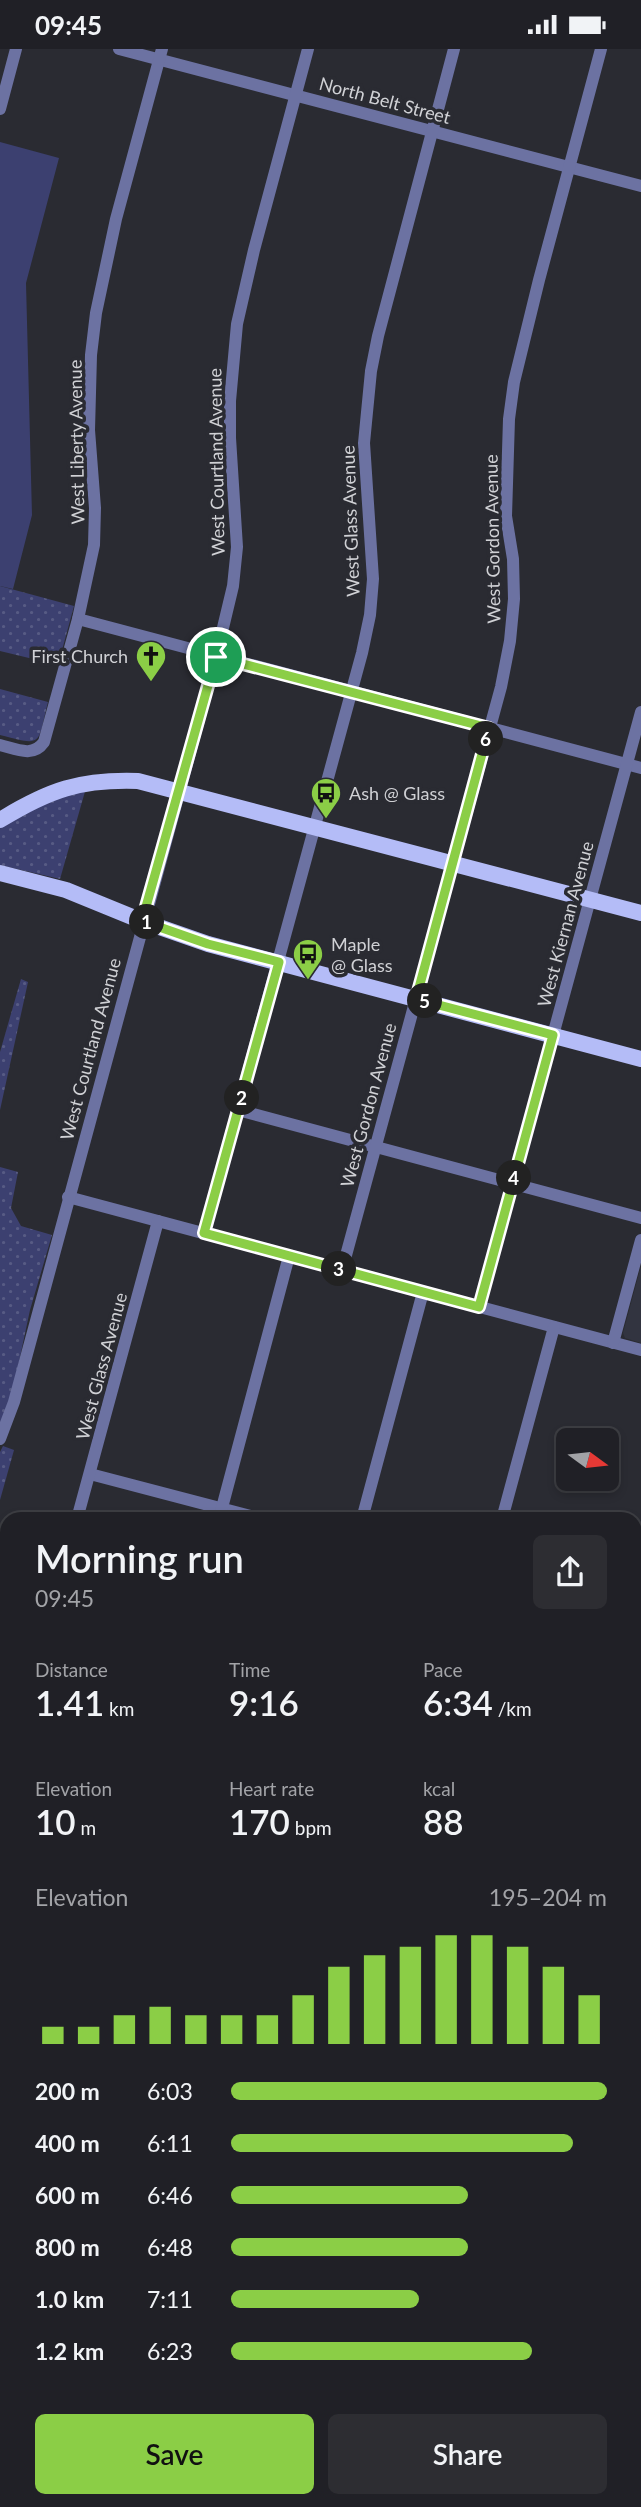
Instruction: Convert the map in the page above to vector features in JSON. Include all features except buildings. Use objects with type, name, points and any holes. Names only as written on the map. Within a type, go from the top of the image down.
[{"type":"main road","points":[[0,820],[29,803],[69,786],[103,780],[138,781],[641,913]]},
{"type":"main road","points":[[0,873],[66,890],[208,944],[641,1059]]},
{"type":"street","points":[[0,109],[16,49]]},
{"type":"street","name":"North Belt Street","points":[[120,49],[160,54],[295,95],[641,185]]},
{"type":"street","name":"West Courtland Avenue","points":[[0,1439],[14,1402],[233,586],[237,547],[230,401],[237,324],[308,49]]},
{"type":"street","name":"West Glass Avenue","points":[[204,1233],[352,693],[370,615],[373,579],[364,443],[371,371],[381,323],[454,49]]},
{"type":"street","name":"West Gordon Avenue","points":[[342,1270],[453,863],[510,641],[514,599],[513,559],[506,516],[509,419],[514,382],[601,49]]},
{"type":"street","name":"West Liberty Avenue","points":[[0,744],[27,751],[37,750],[45,739],[78,619],[94,545],[95,508],[89,405],[96,313],[113,231],[160,54]]},
{"type":"street","points":[[78,619],[641,768]]},
{"type":"street","name":"West Kiernan Avenue","points":[[479,1307],[641,712]]},
{"type":"street","points":[[238,1110],[641,1218]]},
{"type":"street","points":[[68,1197],[641,1350]]},
{"type":"street","name":"West Glass Avenue","points":[[79,1512],[158,1221]]},
{"type":"street","points":[[613,1343],[641,1240]]},
{"type":"street","points":[[221,1512],[289,1256]]},
{"type":"street","points":[[364,1512],[423,1292]]},
{"type":"street","points":[[504,1512],[554,1327]]},
{"type":"street","points":[[90,1474],[214,1512]]},
{"type":"shaded area","points":[[0,142],[59,158],[26,283],[32,515],[13,589],[0,586]]},
{"type":"shaded area","points":[[0,586],[74,606],[58,665],[0,651]]},
{"type":"shaded area","points":[[0,689],[48,702],[37,739],[25,741],[0,735]]},
{"type":"shaded area","points":[[86,788],[60,879],[0,865],[0,826],[33,806]]},
{"type":"shaded area","points":[[21,979],[28,982],[0,1110],[0,1052]]},
{"type":"shaded area","points":[[0,1167],[18,1172],[11,1208],[21,1226],[52,1235],[30,1310],[10,1404],[0,1428]]},
{"type":"shaded area","points":[[641,1266],[641,1343],[625,1338],[623,1333]]},
{"type":"shaded area","points":[[3,1446],[14,1450],[0,1500],[0,1452]]},
{"type":"place","name":"First Church","points":[[151,683]]},
{"type":"place","name":"Ash @ Glass","points":[[326,820]]},
{"type":"place","name":"Maple @ Glass","points":[[308,981]]},
{"type":"route","points":[[216,657],[489,728],[416,999],[553,1035],[479,1307],[204,1233],[279,962],[208,944],[142,921],[216,657]]}]
